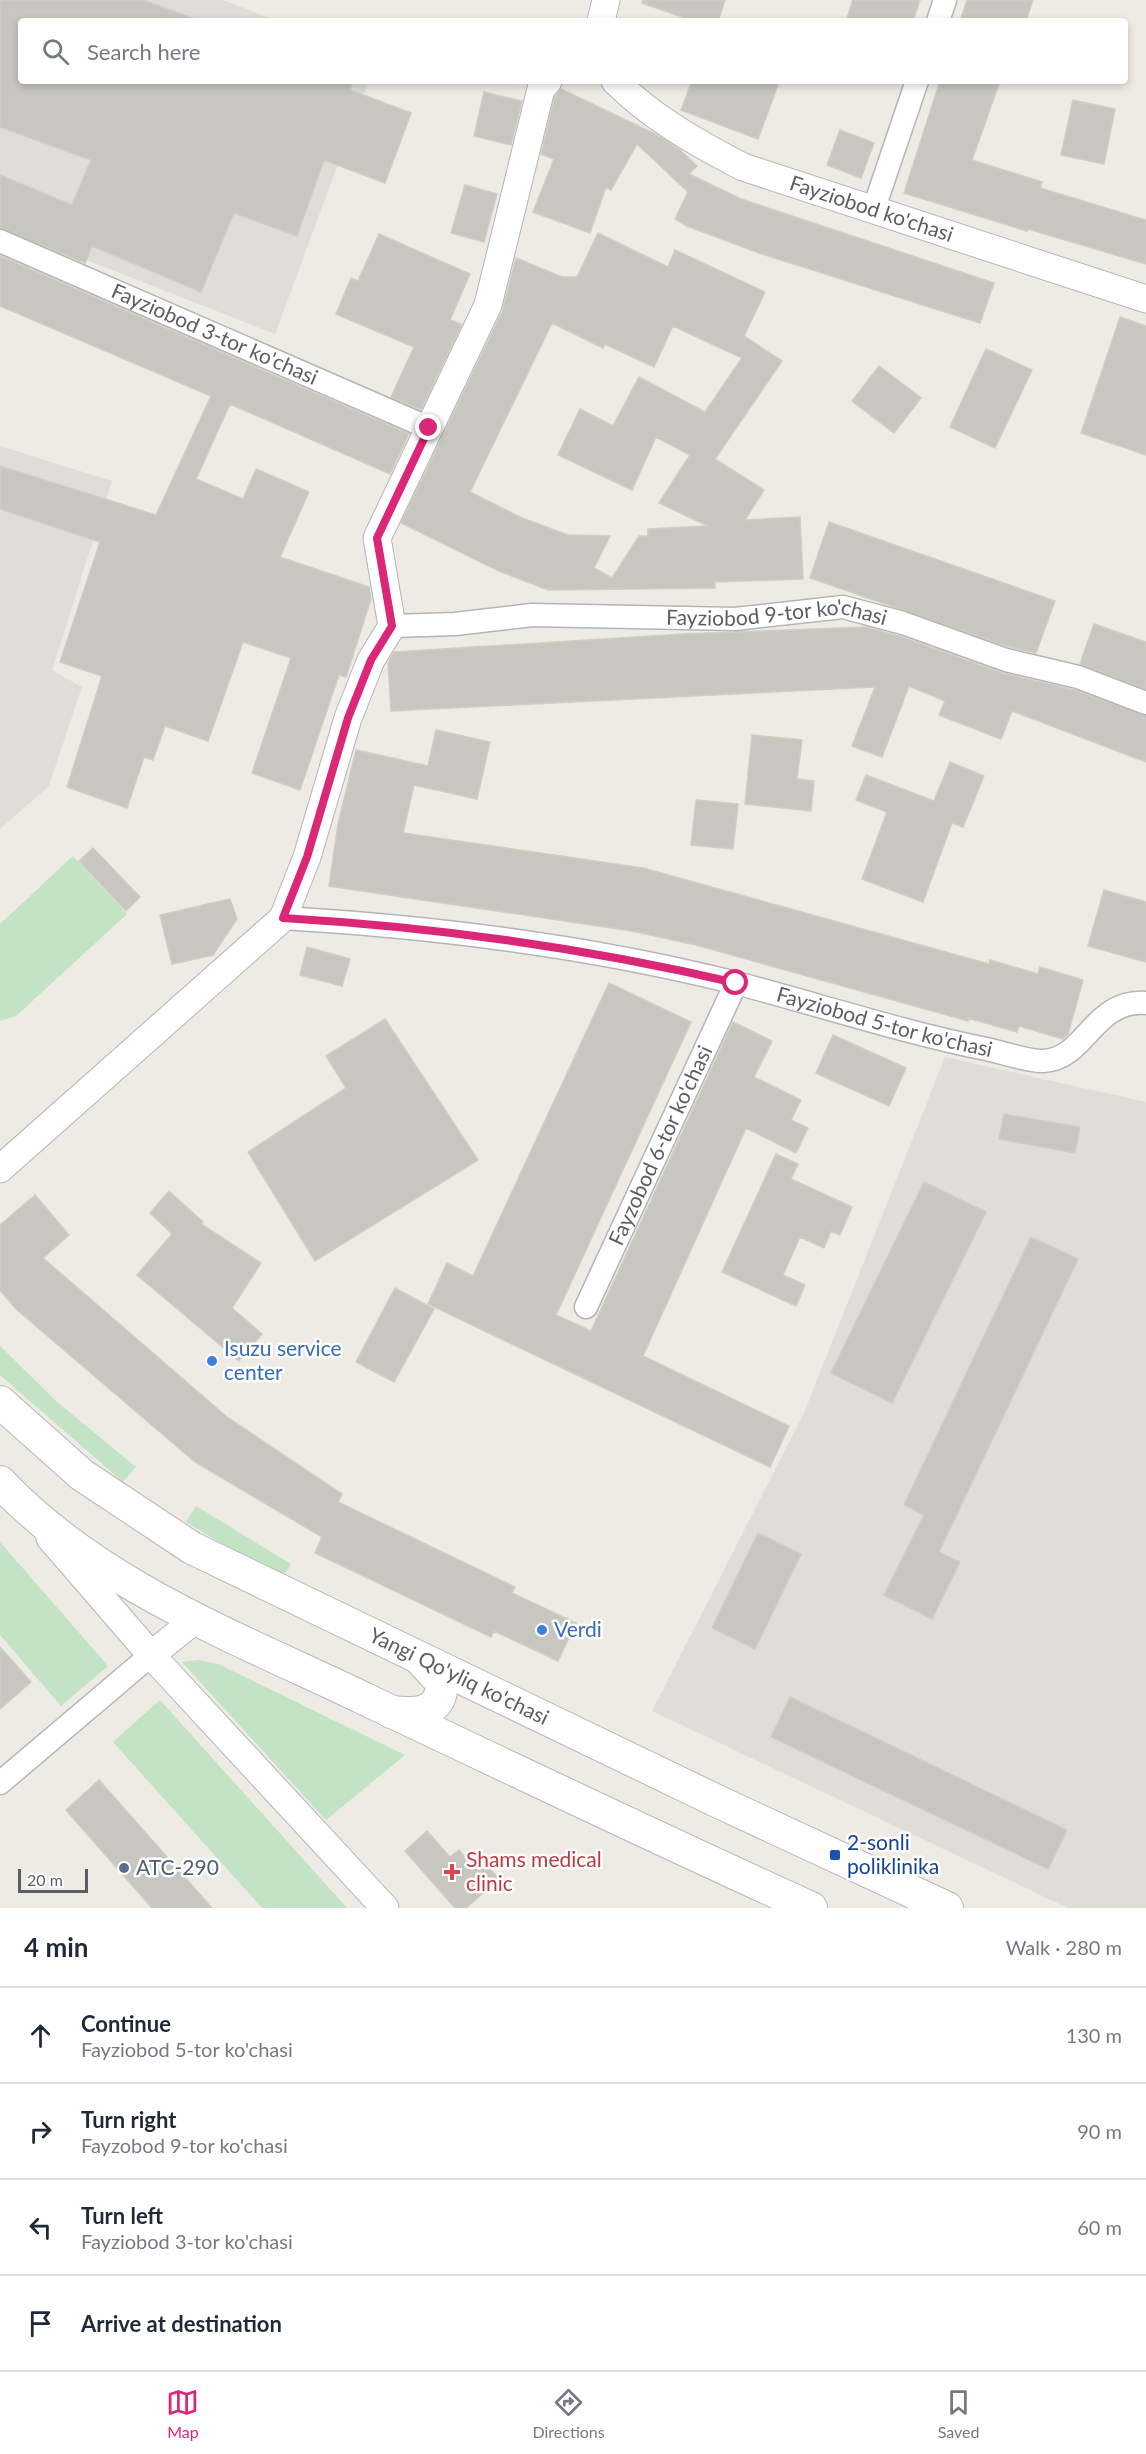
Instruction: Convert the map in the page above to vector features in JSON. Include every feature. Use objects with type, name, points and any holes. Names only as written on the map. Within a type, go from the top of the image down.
[{"type":"main road","name":"Yangi Qo'yliq ko'chasi","points":[[0,1402],[82,1475],[192,1548],[719,1802],[947,1908]]},
{"type":"main road","points":[[8,1490],[88,1556],[196,1619],[811,1908]]},
{"type":"main road","points":[[390,1711],[427,1712],[438,1703],[442,1683],[419,1658]]},
{"type":"street","points":[[602,18],[606,0]]},
{"type":"street","points":[[939,18],[945,0]]},
{"type":"street","points":[[0,1169],[283,918],[307,857],[348,718],[371,660],[392,626],[377,538],[488,305],[535,112],[546,84]]},
{"type":"street","name":"Fayziobod ko'chasi","points":[[618,84],[637,102],[690,139],[743,167],[873,212],[1146,299]]},
{"type":"street","points":[[873,212],[916,84]]},
{"type":"street","name":"Fayziobod 3-tor ko'chasi","points":[[0,241],[429,428]]},
{"type":"street","name":"Fayziobod 9-tor ko'chasi","points":[[392,626],[455,624],[532,615],[735,619],[843,607],[903,623],[1006,660],[1078,677],[1146,703]]},
{"type":"street","name":"Fayziobod 5-tor ko'chasi","points":[[283,918],[557,946],[648,962],[736,983],[953,1042],[1044,1061],[1067,1052],[1106,1013],[1130,1002],[1146,1003]]},
{"type":"street","name":"Fayzobod 6-tor ko'chasi","points":[[586,1307],[736,983]]},
{"type":"street","points":[[8,1490],[151,1655],[385,1908]]},
{"type":"street","points":[[0,1783],[196,1619]]},
{"type":"shaded area","points":[[0,0],[223,0],[269,18],[18,18],[18,84],[368,84],[275,334],[0,226]]},
{"type":"shaded area","points":[[0,446],[112,481],[52,670],[82,687],[49,786],[0,829]]},
{"type":"shaded area","points":[[945,1057],[1146,1102],[1146,1908],[1068,1908],[652,1711],[804,1413]]},
{"type":"green space","points":[[73,856],[127,914],[16,1016],[0,1021],[0,924]]},
{"type":"green space","points":[[0,1346],[56,1401],[136,1467],[123,1482],[0,1375]]},
{"type":"green space","points":[[196,1506],[291,1564],[281,1580],[186,1522]]},
{"type":"green space","points":[[0,1542],[108,1666],[61,1706],[0,1635]]},
{"type":"green space","points":[[198,1660],[218,1664],[405,1755],[326,1820],[182,1662]]},
{"type":"green space","points":[[160,1700],[347,1908],[262,1908],[113,1742]]},
{"type":"building","points":[[0,0],[143,0],[192,18],[18,18],[18,84],[352,84],[350,90],[411,113],[385,183],[324,160],[297,236],[234,213],[201,292],[92,246],[85,263],[0,228],[0,175],[72,205],[91,160],[0,127]]},
{"type":"building","points":[[643,0],[725,0],[719,18],[685,18],[642,3]]},
{"type":"building","points":[[853,0],[920,0],[914,18],[847,18]]},
{"type":"building","points":[[967,0],[1033,0],[1027,18],[961,18]]},
{"type":"building","points":[[691,84],[778,85],[758,139],[681,110]]},
{"type":"building","points":[[939,84],[999,84],[972,160],[1042,182],[1040,188],[1146,220],[1146,264],[1028,229],[1027,231],[904,193]]},
{"type":"building","points":[[561,89],[657,135],[679,149],[697,166],[689,174],[741,199],[994,283],[980,323],[762,254],[687,226],[675,219],[688,192],[637,144],[611,190],[606,187],[590,233],[533,212],[554,159],[541,154],[555,96]]},
{"type":"building","points":[[484,92],[522,101],[511,145],[474,136]]},
{"type":"building","points":[[1073,100],[1115,109],[1104,164],[1061,155]]},
{"type":"building","points":[[840,130],[874,143],[861,178],[827,165]]},
{"type":"building","points":[[465,185],[497,194],[484,242],[451,233]]},
{"type":"building","points":[[598,233],[668,267],[675,250],[765,292],[744,336],[782,361],[715,459],[764,490],[745,520],[800,517],[803,579],[715,582],[715,588],[548,590],[499,571],[401,523],[502,312],[516,258],[562,277],[577,277]],"holes":[[[552,323],[603,348],[605,344],[654,367],[673,326],[742,358],[705,412],[639,377],[613,426],[580,409],[558,455],[632,490],[656,437],[690,455],[659,503],[708,526],[648,529],[648,536],[639,536],[612,578],[594,568],[610,536],[568,535],[522,518],[470,492]]]},
{"type":"building","points":[[379,234],[470,274],[450,320],[461,324],[460,328],[421,410],[391,397],[414,347],[336,314],[351,278],[358,281]]},
{"type":"building","points":[[0,256],[409,434],[390,474],[230,404],[196,479],[243,499],[256,469],[309,492],[280,557],[369,587],[371,599],[346,677],[339,675],[300,790],[252,773],[291,658],[243,642],[208,741],[165,726],[153,760],[144,757],[127,808],[67,787],[102,676],[60,662],[100,542],[0,509],[0,466],[156,515],[211,396],[0,306]]},
{"type":"building","points":[[1120,317],[1146,326],[1146,455],[1081,433]]},
{"type":"building","points":[[986,349],[1032,370],[995,448],[950,427]]},
{"type":"building","points":[[879,366],[921,398],[894,433],[852,401]]},
{"type":"building","points":[[829,522],[1055,601],[1036,653],[1010,647],[810,578]]},
{"type":"building","points":[[1094,624],[1146,642],[1146,689],[1080,664]]},
{"type":"building","points":[[866,627],[899,636],[1002,673],[1074,690],[1146,716],[1146,762],[1012,711],[1001,739],[939,715],[945,701],[909,686],[882,757],[852,746],[875,687],[391,711],[388,663],[394,652],[683,634]]},
{"type":"building","points":[[436,730],[490,742],[477,799],[414,785],[403,833],[643,868],[989,964],[990,960],[1038,974],[1040,967],[1083,980],[1068,1034],[1063,1039],[1019,1026],[1017,1032],[968,1018],[968,1021],[696,945],[632,931],[329,886],[338,824],[356,750],[428,766]]},
{"type":"building","points":[[752,735],[802,740],[797,779],[814,781],[811,811],[745,804]]},
{"type":"building","points":[[950,762],[984,776],[963,827],[952,823],[923,902],[862,879],[887,812],[856,800],[866,775],[934,801]]},
{"type":"building","points":[[696,800],[738,804],[733,849],[691,845]]},
{"type":"building","points":[[93,848],[140,897],[126,911],[79,861]]},
{"type":"building","points":[[1104,890],[1146,902],[1146,962],[1088,946]]},
{"type":"building","points":[[230,899],[237,919],[213,955],[172,964],[160,915]]},
{"type":"building","points":[[307,947],[350,959],[342,986],[300,975]]},
{"type":"building","points":[[609,983],[691,1022],[556,1315],[591,1331],[733,1022],[772,1041],[754,1077],[801,1100],[791,1120],[808,1128],[796,1153],[746,1128],[643,1356],[789,1426],[770,1467],[428,1304],[447,1263],[473,1276]]},
{"type":"building","points":[[385,1019],[478,1160],[315,1261],[248,1152],[346,1088],[326,1056]]},
{"type":"building","points":[[833,1035],[906,1068],[889,1106],[816,1073]]},
{"type":"building","points":[[1004,1114],[1080,1127],[1075,1153],[999,1139]]},
{"type":"building","points":[[776,1154],[798,1164],[791,1179],[852,1207],[840,1235],[831,1231],[824,1248],[800,1237],[783,1275],[805,1285],[796,1306],[722,1272]]},
{"type":"building","points":[[924,1182],[986,1212],[892,1403],[831,1373]]},
{"type":"building","points":[[169,1191],[203,1222],[201,1224],[261,1263],[232,1308],[262,1334],[239,1361],[137,1275],[172,1234],[150,1213]]},
{"type":"building","points":[[35,1195],[69,1235],[43,1258],[227,1417],[342,1494],[338,1502],[515,1587],[512,1593],[576,1623],[558,1661],[494,1631],[491,1637],[315,1553],[322,1537],[195,1462],[16,1309],[0,1290],[0,1225]]},
{"type":"building","points":[[1031,1237],[1078,1259],[939,1552],[960,1562],[932,1619],[884,1595],[924,1515],[904,1505]]},
{"type":"building","points":[[395,1288],[434,1309],[394,1382],[356,1362]]},
{"type":"building","points":[[758,1533],[801,1554],[755,1649],[712,1628]]},
{"type":"building","points":[[0,1647],[31,1682],[0,1709]]},
{"type":"building","points":[[790,1697],[1067,1830],[1048,1869],[771,1737]]},
{"type":"building","points":[[99,1780],[212,1908],[152,1908],[66,1810]]},
{"type":"building","points":[[427,1831],[450,1857],[459,1850],[474,1868],[482,1860],[499,1879],[466,1908],[455,1908],[405,1851]]},
{"type":"place","name":"Isuzu service center","points":[[212,1361]]},
{"type":"place","name":"Verdi","points":[[542,1630]]},
{"type":"place","name":"2-sonli poliklinika","points":[[835,1855]]},
{"type":"place","name":"ATC-290","points":[[124,1868]]},
{"type":"place","name":"Shams medical clinic","points":[[452,1872]]},
{"type":"route","points":[[429,428],[377,538],[392,626],[371,660],[348,718],[334,759],[307,857],[283,918],[557,946],[648,962],[736,983]]}]
